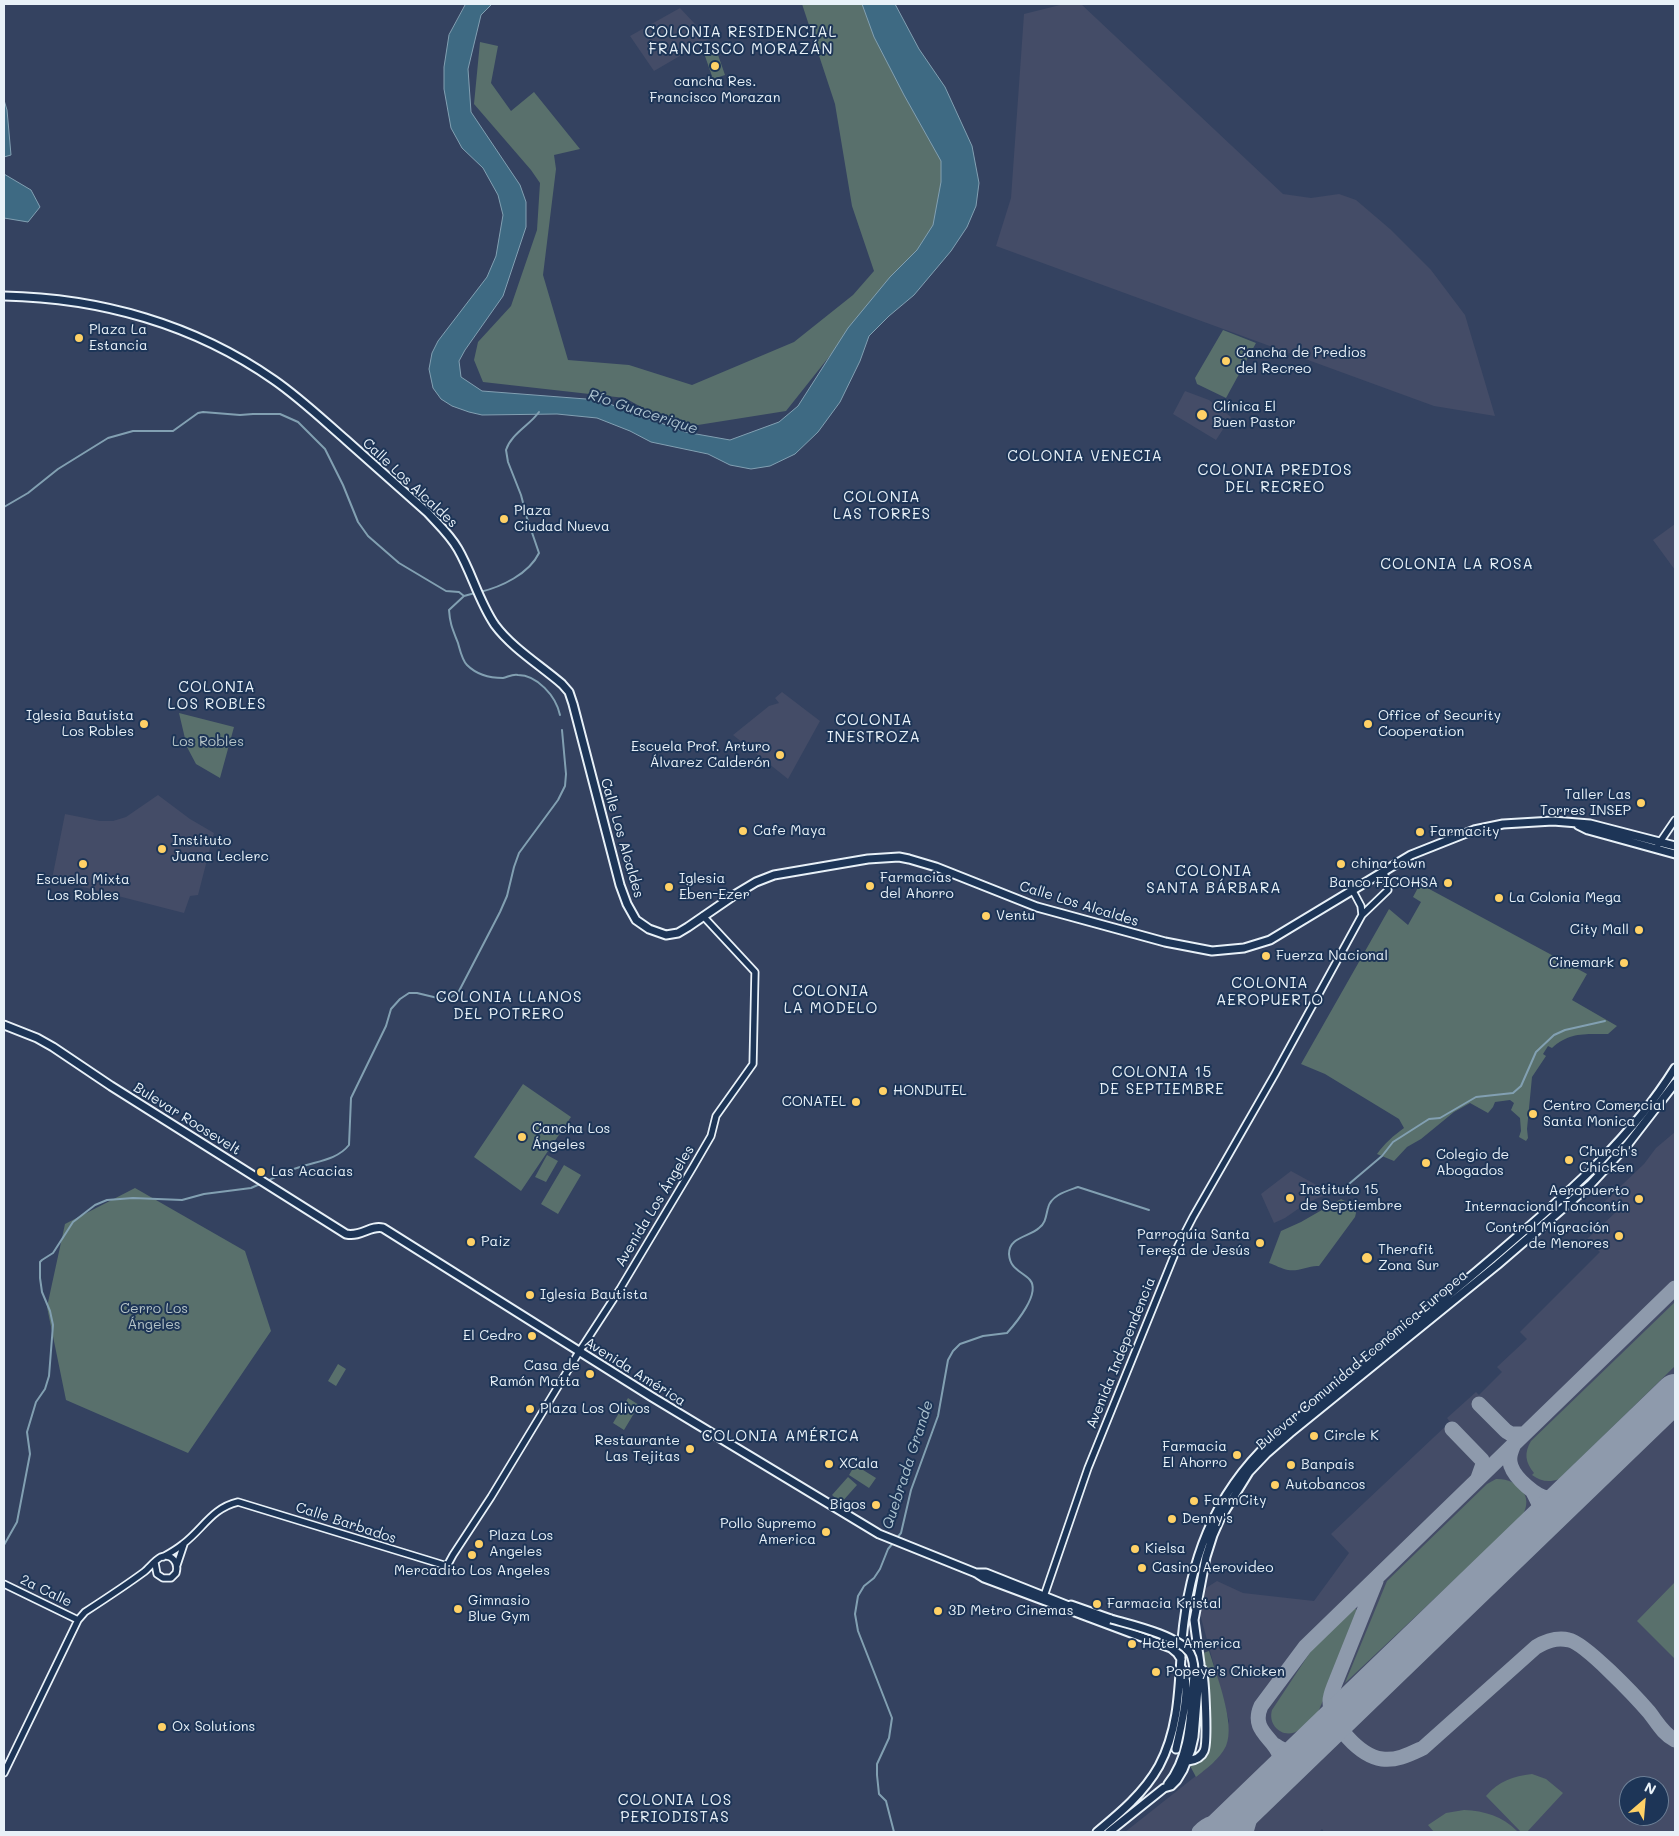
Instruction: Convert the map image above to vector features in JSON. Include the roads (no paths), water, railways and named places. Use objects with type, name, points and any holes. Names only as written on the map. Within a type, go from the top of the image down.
[{"type":"main road","name":"Calle Los Alcaldes","points":[[4,296],[72,300],[135,314],[203,339],[240,358],[305,403],[428,514],[445,531],[457,548],[496,626],[508,639],[569,692],[620,885],[627,904],[636,920],[649,929],[666,935],[678,933],[756,882],[774,875],[868,859],[899,857],[936,867],[1044,909],[1165,942],[1212,951],[1244,948],[1270,940],[1410,855],[1474,830],[1503,824],[1553,821],[1590,824],[1658,845],[1675,854]]},
{"type":"main road","name":"Calle Los Alcaldes","points":[[1658,845],[1675,846]]},
{"type":"main road","name":"Bulevar Roosevelt","points":[[4,1025],[37,1038],[53,1047],[111,1086],[346,1234],[355,1236]]},
{"type":"main road","name":"Bulevar Comunidad Económica Europea","points":[[1097,1832],[1137,1797],[1159,1766],[1172,1732],[1180,1688],[1182,1639],[1189,1590],[1200,1549],[1216,1513],[1245,1468],[1271,1441],[1585,1178],[1622,1139],[1645,1111],[1675,1068]]},
{"type":"main road","name":"Bulevar Comunidad Económica Europea","points":[[1109,1832],[1164,1788],[1171,1786],[1177,1780],[1191,1750],[1200,1664],[1194,1620],[1206,1557],[1220,1519],[1249,1472],[1290,1433],[1497,1265],[1591,1184],[1628,1144],[1675,1083]]},
{"type":"main road","name":"Avenida América","points":[[355,1236],[373,1228],[383,1228],[579,1352],[879,1534],[976,1573],[984,1578],[1043,1598]]},
{"type":"main road","points":[[1043,1598],[1162,1635],[1189,1652],[1194,1661],[1194,1676],[1185,1752],[1173,1778],[1164,1788]]},
{"type":"main road","points":[[1043,1598],[1171,1648],[1177,1653],[1186,1677],[1176,1749]]},
{"type":"main road","points":[[1063,1603],[1160,1640],[1167,1642],[1182,1639]]},
{"type":"main road","points":[[1188,1762],[1199,1757],[1205,1748],[1204,1676],[1200,1664]]},
{"type":"street","points":[[1658,845],[1675,820]]},
{"type":"street","name":"Avenida Independencia","points":[[1043,1598],[1088,1468],[1178,1246],[1362,915],[1388,890],[1384,871]]},
{"type":"street","points":[[1353,891],[1361,906],[1362,915]]},
{"type":"street","name":"Avenida Los Ángeles","points":[[447,1566],[620,1289],[696,1162],[711,1136],[716,1116],[753,1064],[755,972],[704,916]]},
{"type":"street","name":"Calle Barbados","points":[[184,1544],[219,1510],[227,1504],[238,1502],[447,1566]]},
{"type":"street","points":[[4,1773],[78,1620],[85,1612],[184,1544]]},
{"type":"street","points":[[142,1573],[157,1574],[163,1578],[171,1578],[176,1572],[184,1544]]},
{"type":"street","points":[[163,1557],[170,1557],[177,1565]]},
{"type":"street","points":[[156,1564],[157,1574]]},
{"type":"street","name":"2a Calle","points":[[4,1584],[78,1620]]},
{"type":"waterway","points":[[4,507],[28,493],[58,469],[108,438],[133,431],[173,431],[198,413],[203,412],[240,415],[280,414],[298,422],[325,449],[343,485],[358,522],[368,536],[399,563],[446,591],[459,592],[464,596]]},
{"type":"waterway","points":[[480,592],[497,587],[514,578],[529,567],[539,553],[521,495],[508,462],[506,450],[516,434],[539,412]]},
{"type":"waterway","points":[[475,593],[464,596],[449,610],[452,627],[465,663],[475,671],[488,676],[503,678],[516,675],[532,679],[550,694],[560,715]]},
{"type":"waterway","points":[[267,1181],[292,1170],[333,1157],[349,1145],[351,1098],[386,1026],[391,1009],[400,999],[409,993],[417,993],[446,1000],[458,993],[507,896],[519,853],[558,800],[565,786],[566,774],[562,730]]},
{"type":"waterway","name":"Quebrada Grande","points":[[1343,1189],[1382,1156],[1393,1142],[1429,1119],[1440,1118],[1476,1097],[1513,1093],[1521,1086],[1536,1052],[1554,1035],[1565,1030],[1605,1021]]},
{"type":"waterway","points":[[4,1545],[17,1522],[30,1454],[27,1432],[36,1402],[45,1389],[49,1376],[53,1325],[50,1311],[42,1292],[40,1262],[53,1253],[73,1222],[95,1205],[107,1200],[133,1198],[182,1200],[204,1194],[251,1188],[260,1184]]},
{"type":"waterway","name":"Quebrada Grande","points":[[896,1539],[901,1533],[911,1490],[938,1416],[948,1360],[953,1351],[960,1344],[983,1336],[1007,1333],[1030,1300],[1033,1286],[1030,1280],[1012,1264],[1009,1254],[1012,1244],[1035,1231],[1043,1224],[1052,1200],[1064,1192],[1078,1187],[1149,1210]]},
{"type":"waterway","name":"Quebrada Grande","points":[[893,1543],[888,1549],[880,1569],[874,1578],[864,1586],[858,1596],[855,1614],[858,1631],[892,1718],[889,1738],[877,1764],[877,1775],[879,1794],[886,1801],[894,1832]]},
{"type":"place","name":"cancha Res. Francisco Morazan","points":[[715,66]]},
{"type":"place","name":"Plaza La Estancia","points":[[79,338]]},
{"type":"place","name":"Cancha de Predios del Recreo","points":[[1226,361]]},
{"type":"place","name":"Clínica El Buen Pastor","points":[[1202,415]]},
{"type":"place","name":"Plaza Ciudad Nueva","points":[[504,519]]},
{"type":"place","name":"Iglesia Bautista Los Robles","points":[[144,724]]},
{"type":"place","name":"Office of Security Cooperation","points":[[1368,724]]},
{"type":"place","name":"Escuela Prof. Arturo Álvarez Calderón","points":[[780,755]]},
{"type":"place","name":"Taller Las Torres INSEP","points":[[1641,803]]},
{"type":"place","name":"Cafe Maya","points":[[743,831]]},
{"type":"place","name":"Farmacity","points":[[1420,832]]},
{"type":"place","name":"Instituto Juana Leclerc","points":[[162,849]]},
{"type":"place","name":"Escuela Mixta Los Robles","points":[[83,864]]},
{"type":"place","name":"china town","points":[[1341,864]]},
{"type":"place","name":"Banco FICOHSA","points":[[1448,883]]},
{"type":"place","name":"Farmacias del Ahorro","points":[[870,886]]},
{"type":"place","name":"Iglesia Eben-Ezer","points":[[669,887]]},
{"type":"place","name":"La Colonia Mega","points":[[1499,898]]},
{"type":"place","name":"Ventu","points":[[986,916]]},
{"type":"place","name":"City Mall","points":[[1639,930]]},
{"type":"place","name":"Fuerza Nacional","points":[[1266,956]]},
{"type":"place","name":"Cinemark","points":[[1624,963]]},
{"type":"place","name":"HONDUTEL","points":[[883,1091]]},
{"type":"place","name":"CONATEL","points":[[856,1102]]},
{"type":"place","name":"Centro Comercial Santa Monica","points":[[1533,1114]]},
{"type":"place","name":"Cancha Los Ángeles","points":[[522,1137]]},
{"type":"place","name":"Church's Chicken","points":[[1569,1160]]},
{"type":"place","name":"Colegio de Abogados","points":[[1426,1163]]},
{"type":"place","name":"Las Acacias","points":[[261,1172]]},
{"type":"place","name":"Instituto 15 de Septiembre","points":[[1290,1198]]},
{"type":"place","name":"Aeropuerto Internacional Toncontín","points":[[1639,1199]]},
{"type":"place","name":"Control Migración de Menores","points":[[1619,1236]]},
{"type":"place","name":"Paiz","points":[[471,1242]]},
{"type":"place","name":"Parroquia Santa Teresa de Jesús","points":[[1260,1243]]},
{"type":"place","name":"Therafit Zona Sur","points":[[1367,1258]]},
{"type":"place","name":"Iglesia Bautista","points":[[530,1295]]},
{"type":"place","name":"El Cedro","points":[[532,1336]]},
{"type":"place","name":"Casa de Ramón Matta","points":[[590,1374]]},
{"type":"place","name":"Plaza Los Olivos","points":[[530,1409]]},
{"type":"place","name":"Circle K","points":[[1314,1436]]},
{"type":"place","name":"Restaurante Las Tejitas","points":[[690,1449]]},
{"type":"place","name":"Farmacia El Ahorro","points":[[1237,1455]]},
{"type":"place","name":"XCala","points":[[829,1464]]},
{"type":"place","name":"Banpais","points":[[1291,1465]]},
{"type":"place","name":"Autobancos","points":[[1275,1485]]},
{"type":"place","name":"FarmCity","points":[[1194,1501]]},
{"type":"place","name":"Bigos","points":[[876,1505]]},
{"type":"place","name":"Denny's","points":[[1172,1519]]},
{"type":"place","name":"Pollo Supremo America","points":[[826,1532]]},
{"type":"place","name":"Plaza Los Angeles","points":[[479,1544]]},
{"type":"place","name":"Kielsa","points":[[1135,1549]]},
{"type":"place","name":"Mercadito Los Angeles","points":[[472,1555]]},
{"type":"place","name":"Casino Aerovideo","points":[[1142,1568]]},
{"type":"place","name":"Farmacia Kristal","points":[[1097,1604]]},
{"type":"place","name":"Gimnasio Blue Gym","points":[[458,1609]]},
{"type":"place","name":"3D Metro Cinemas","points":[[938,1611]]},
{"type":"place","name":"Hotel America","points":[[1132,1644]]},
{"type":"place","name":"Popeye's Chicken","points":[[1156,1672]]},
{"type":"place","name":"Ox Solutions","points":[[162,1727]]},
{"type":"district","name":"COLONIA RESIDENCIAL FRANCISCO MORAZÁN","points":[[741,40]]},
{"type":"district","name":"COLONIA VENECIA","points":[[1085,456]]},
{"type":"district","name":"COLONIA PREDIOS DEL RECREO","points":[[1275,478]]},
{"type":"district","name":"COLONIA LAS TORRES","points":[[882,506]]},
{"type":"district","name":"COLONIA LA ROSA","points":[[1457,564]]},
{"type":"district","name":"COLONIA LOS ROBLES","points":[[217,696]]},
{"type":"district","name":"COLONIA INESTROZA","points":[[874,728]]},
{"type":"district","name":"COLONIA SANTA BÁRBARA","points":[[1214,880]]},
{"type":"district","name":"COLONIA AEROPUERTO","points":[[1270,992]]},
{"type":"district","name":"COLONIA LA MODELO","points":[[831,1000]]},
{"type":"district","name":"COLONIA LLANOS DEL POTRERO","points":[[509,1006]]},
{"type":"district","name":"COLONIA 15 DE SEPTIEMBRE","points":[[1162,1080]]},
{"type":"district","name":"COLONIA AMÉRICA","points":[[781,1436]]},
{"type":"district","name":"COLONIA LOS PERIODISTAS","points":[[675,1808]]},
{"type":"water label","name":"Río Guacerique","points":[[643,412]]},
{"type":"park label","name":"Los Robles","points":[[208,742]]},
{"type":"park label","name":"Cerro Los Ángeles","points":[[154,1318]]}]
